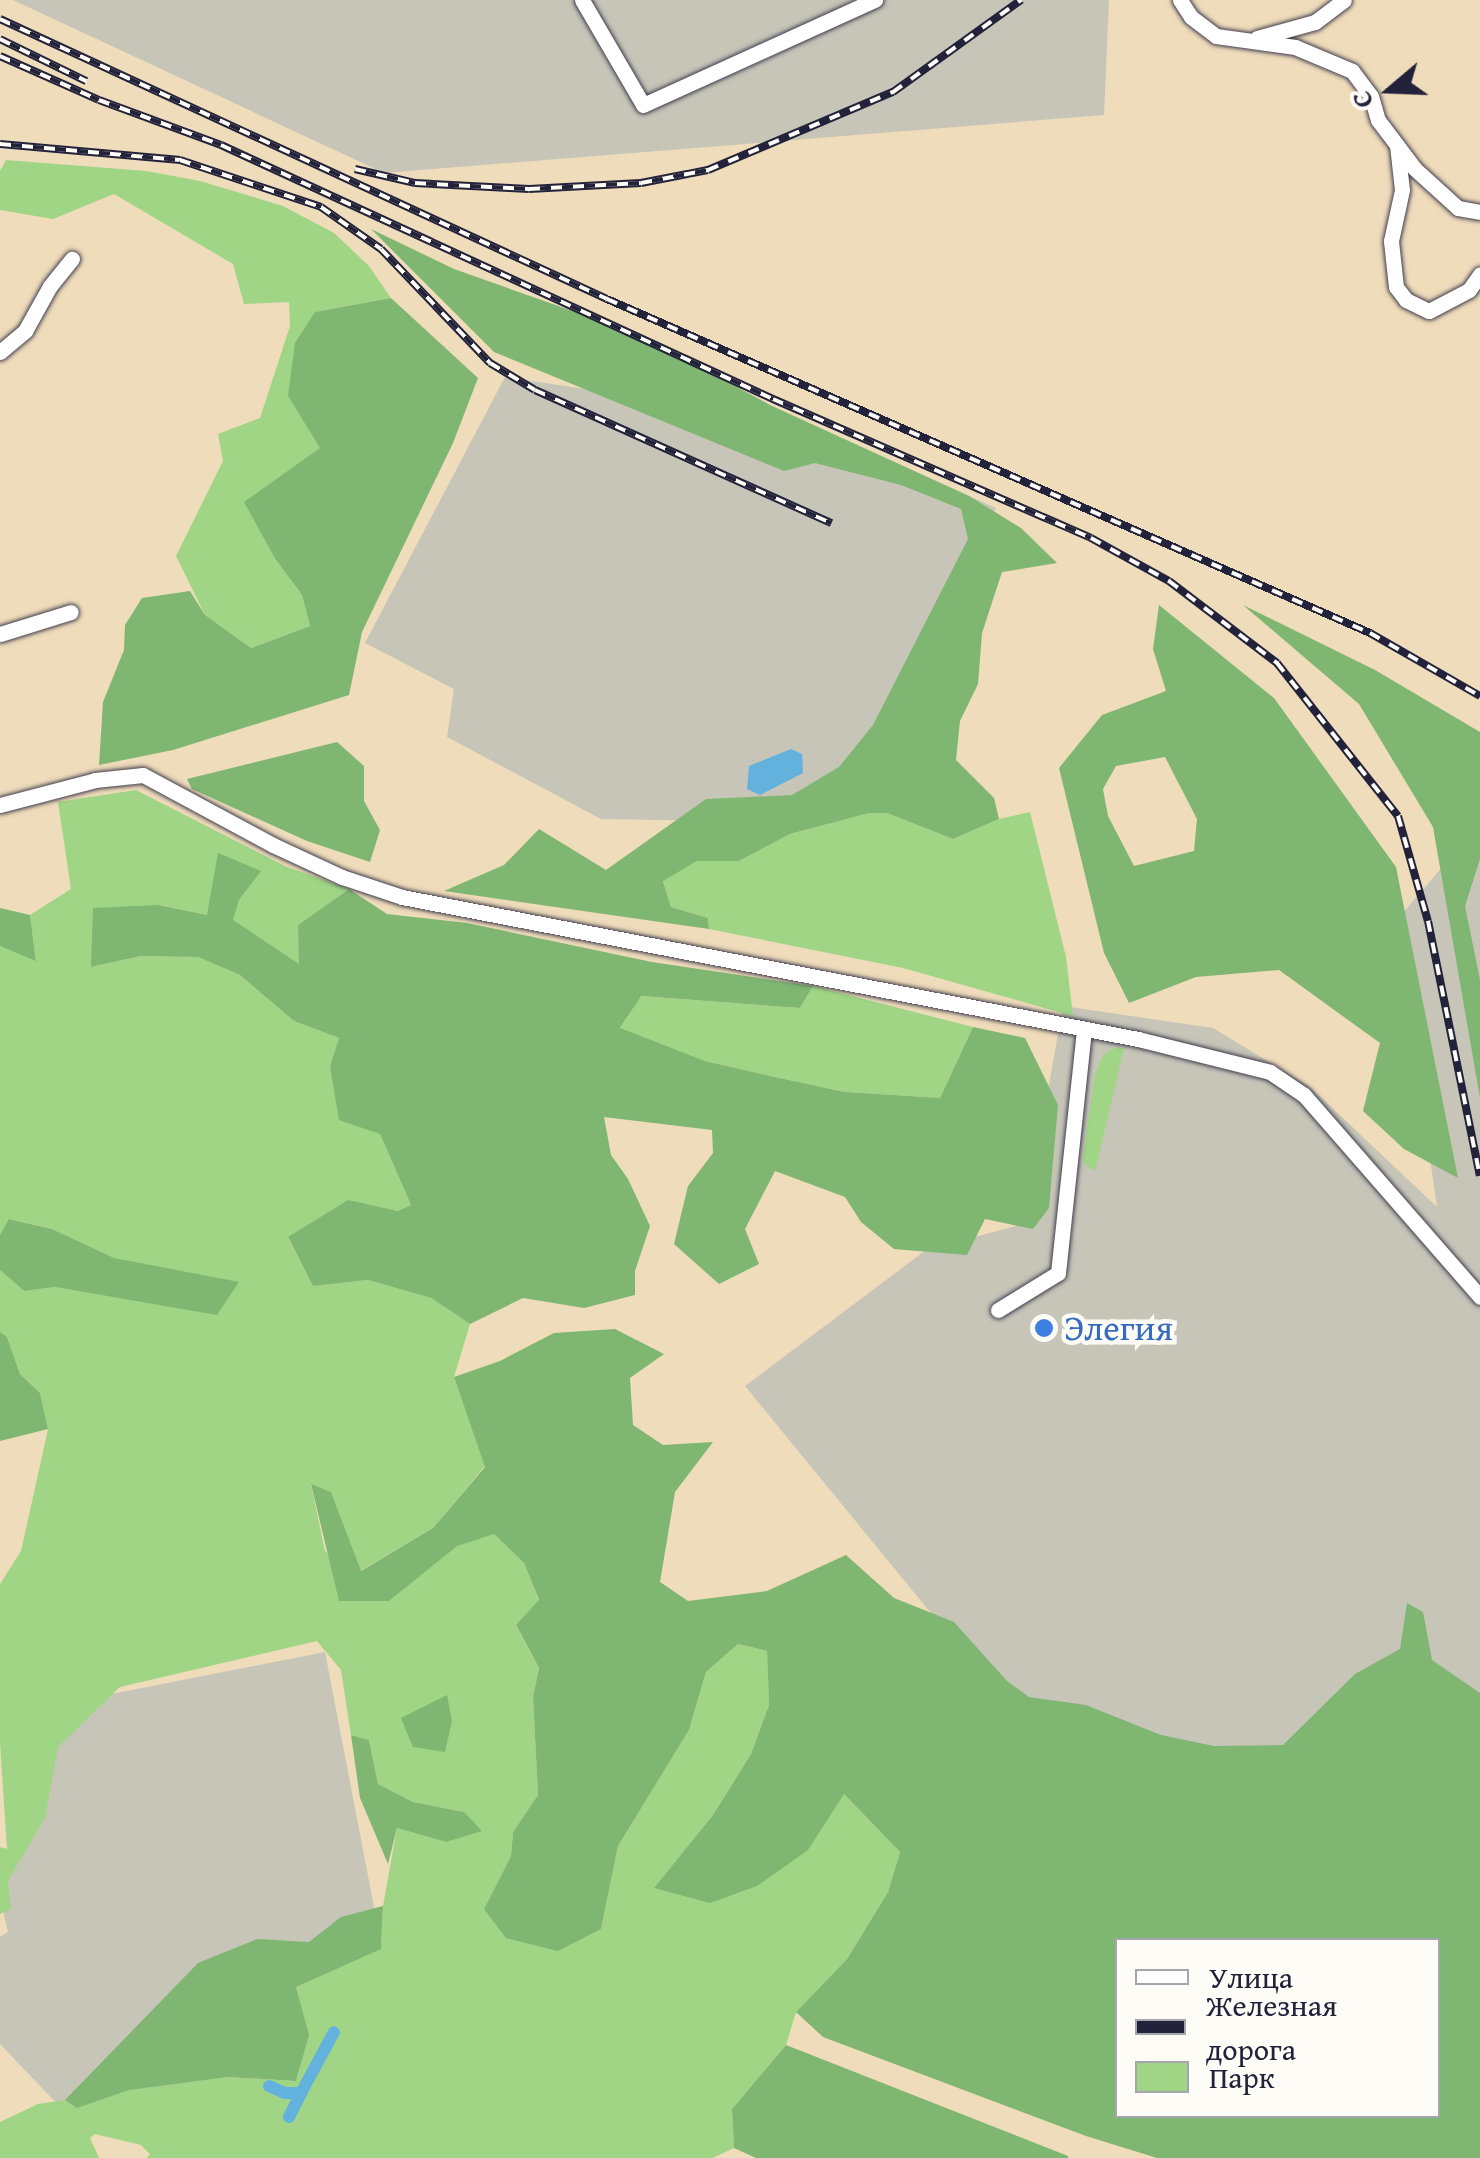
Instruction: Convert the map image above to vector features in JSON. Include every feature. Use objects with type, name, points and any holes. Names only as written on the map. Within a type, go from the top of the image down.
[{"type":"street","points":[[582,0],[643,104],[875,0]]},
{"type":"street","points":[[1180,0],[1191,16],[1216,36],[1295,47],[1352,72],[1371,96],[1378,120],[1414,168],[1458,208],[1480,212]]},
{"type":"street","points":[[1243,42],[1315,22],[1344,0]]},
{"type":"street","points":[[1396,141],[1402,190],[1391,241],[1396,287],[1406,300],[1429,311],[1474,289],[1480,274]]},
{"type":"street","points":[[0,352],[26,330],[50,286],[72,259]]},
{"type":"street","points":[[0,634],[71,612]]},
{"type":"street","points":[[0,806],[95,780],[143,775],[273,845],[342,877],[402,897],[1220,1056],[1270,1072],[1304,1095],[1480,1297]]},
{"type":"street","points":[[998,1310],[1058,1273],[1084,1029]]},
{"type":"shaded area","points":[[13,0],[1109,0],[1104,115],[384,173]]},
{"type":"shaded area","points":[[505,377],[799,421],[996,508],[841,823],[601,819],[447,737],[454,689],[365,643]]},
{"type":"shaded area","points":[[1474,830],[1480,833],[1480,1760],[1066,1778],[745,1386],[926,1250],[1024,1224],[1063,1006],[1213,1028],[1309,1086],[1437,1207],[1396,921]]},
{"type":"shaded area","points":[[325,1652],[399,2037],[65,2112],[0,2044],[0,1937],[8,1932],[0,1898],[18,1854],[0,1716]]},
{"type":"green space","points":[[6,160],[146,171],[200,181],[283,206],[334,233],[369,266],[391,298],[315,312],[288,396],[320,447],[276,560],[302,595],[310,626],[251,648],[205,615],[176,556],[223,461],[218,434],[260,418],[290,326],[289,302],[244,304],[233,264],[114,194],[53,219],[0,210],[0,171]]},
{"type":"green space","points":[[371,229],[454,269],[646,337],[770,405],[969,496],[1021,528],[1057,563],[1002,572],[982,633],[978,684],[960,721],[956,760],[994,798],[999,819],[953,839],[887,813],[869,813],[790,834],[739,861],[697,861],[663,881],[671,907],[708,918],[709,929],[444,891],[504,865],[539,829],[606,870],[706,799],[792,795],[839,767],[873,725],[968,539],[961,509],[901,485],[815,463],[784,471],[494,352]]},
{"type":"green space","points":[[391,298],[478,378],[453,443],[362,632],[349,695],[173,750],[99,765],[103,702],[124,650],[125,625],[142,598],[190,591],[205,615],[251,648],[310,626],[302,595],[276,560],[244,502],[320,448],[288,396],[295,343],[315,312]]},
{"type":"green space","points":[[1159,605],[1274,698],[1396,867],[1458,1178],[1404,1149],[1363,1111],[1380,1043],[1279,970],[1196,977],[1129,1003],[1104,953],[1059,768],[1102,715],[1166,691],[1153,649]],"holes":[[[1165,757],[1197,819],[1194,851],[1134,866],[1108,816],[1103,789],[1116,766]]]},
{"type":"green space","points":[[1243,605],[1375,670],[1480,732],[1480,859],[1465,906],[1480,980],[1480,1098],[1433,827],[1359,704]]},
{"type":"green space","points":[[337,742],[364,766],[364,801],[380,830],[370,862],[307,841],[192,789],[187,779]]},
{"type":"green space","points":[[136,790],[287,867],[349,889],[298,925],[300,965],[232,920],[239,900],[260,871],[207,915],[158,905],[92,967],[141,956],[198,957],[240,975],[294,1021],[339,1038],[330,1066],[380,1134],[411,1205],[399,1211],[347,1201],[288,1238],[313,1286],[368,1280],[431,1298],[470,1324],[454,1377],[485,1466],[433,1528],[360,1571],[331,1492],[311,1485],[325,1551],[389,1601],[457,1545],[494,1534],[524,1563],[539,1601],[516,1626],[539,1668],[533,1697],[538,1795],[513,1832],[511,1856],[484,1909],[601,1929],[618,1846],[689,1730],[706,1672],[738,1644],[767,1651],[769,1705],[751,1754],[713,1815],[655,1887],[808,1850],[843,1793],[900,1852],[888,1892],[847,1959],[796,2012],[786,2045],[732,2109],[734,2148],[713,2158],[147,2158],[150,2154],[141,2145],[95,2134],[90,2138],[99,2158],[0,2158],[0,2122],[38,2104],[65,2100],[77,2107],[129,2090],[227,2077],[296,2081],[309,2035],[296,1987],[381,1949],[383,1906],[397,1828],[446,1842],[464,1812],[413,1802],[378,1784],[369,1740],[351,1735],[341,1670],[317,1641],[120,1687],[58,1747],[45,1818],[8,1881],[11,1909],[0,1914],[0,1847],[7,1849],[0,1742],[0,1584],[21,1551],[48,1429],[40,1393],[20,1374],[7,1337],[0,1332],[0,1270],[24,1291],[55,1287],[216,1314],[238,1283],[113,1258],[52,1229],[10,1219],[0,1235],[0,946],[36,960],[30,915],[71,889],[58,802]]},
{"type":"green space","points":[[1030,812],[1066,957],[1073,1016],[903,968],[709,929],[708,918],[671,907],[663,880],[697,861],[739,861],[790,834],[869,813],[887,813],[953,839],[999,819]]},
{"type":"green space","points":[[218,853],[261,871],[239,900],[233,920],[299,964],[298,925],[349,889],[387,914],[467,923],[652,962],[813,986],[800,1008],[641,996],[620,1028],[705,1061],[845,1092],[940,1098],[973,1027],[1025,1038],[1058,1105],[1049,1208],[1033,1229],[985,1219],[967,1255],[894,1249],[861,1222],[845,1197],[775,1171],[745,1229],[759,1264],[719,1284],[674,1244],[688,1186],[713,1153],[712,1130],[604,1117],[611,1155],[628,1179],[650,1226],[635,1271],[635,1295],[584,1308],[523,1298],[470,1324],[431,1298],[368,1280],[313,1286],[288,1237],[348,1200],[398,1211],[411,1205],[380,1134],[339,1120],[330,1066],[339,1038],[294,1021],[240,975],[198,957],[141,956],[91,967],[93,908],[158,905],[207,915]]},
{"type":"green space","points":[[0,908],[30,915],[36,961],[0,946]]},
{"type":"green space","points":[[813,986],[973,1027],[940,1098],[845,1092],[775,1077],[705,1061],[620,1029],[640,996],[800,1008]]},
{"type":"green space","points":[[1116,1047],[1124,1048],[1095,1171],[1085,1165],[1083,1157],[1095,1075],[1103,1055]]},
{"type":"green space","points":[[9,1219],[52,1229],[114,1258],[239,1282],[217,1315],[55,1287],[24,1291],[0,1270],[0,1235]]},
{"type":"green space","points":[[615,1329],[664,1354],[630,1378],[633,1425],[663,1445],[713,1442],[675,1492],[660,1582],[688,1601],[767,1591],[846,1555],[894,1598],[954,1622],[1007,1681],[1029,1697],[1086,1705],[1161,1735],[1214,1746],[1283,1745],[1355,1674],[1400,1649],[1407,1603],[1423,1612],[1432,1660],[1480,1693],[1480,2158],[1157,2158],[1086,2136],[823,2037],[796,2012],[847,1959],[888,1892],[900,1852],[844,1794],[808,1850],[757,1886],[710,1903],[654,1888],[713,1815],[751,1754],[769,1705],[767,1651],[738,1644],[706,1672],[689,1730],[618,1846],[601,1929],[558,1951],[506,1938],[484,1909],[511,1856],[513,1832],[538,1795],[533,1697],[539,1668],[516,1625],[539,1600],[524,1563],[494,1534],[457,1546],[389,1601],[339,1601],[311,1484],[331,1492],[361,1571],[433,1528],[485,1467],[454,1377],[500,1361],[554,1333]]},
{"type":"green space","points":[[0,1332],[7,1337],[20,1374],[40,1393],[48,1429],[0,1441]]},
{"type":"green space","points":[[447,1695],[452,1721],[445,1752],[413,1747],[401,1718]]},
{"type":"green space","points":[[351,1735],[369,1740],[378,1784],[413,1802],[464,1812],[482,1831],[446,1842],[397,1828],[388,1864],[360,1798]]},
{"type":"green space","points":[[383,1906],[381,1949],[296,1987],[309,2035],[296,2081],[228,2077],[129,2090],[77,2108],[65,2100],[198,1963],[257,1939],[309,1942],[341,1917]]},
{"type":"green space","points":[[786,2045],[1068,2158],[756,2158],[734,2148],[732,2109]]},
{"type":"water","points":[[791,749],[802,754],[803,773],[760,795],[747,789],[749,766]]},
{"type":"waterway","points":[[269,2086],[285,2093],[301,2093],[334,2032]]},
{"type":"waterway","points":[[289,2117],[301,2093]]},
{"type":"railway","points":[[355,169],[415,183],[529,189],[641,183],[708,170],[893,92],[1021,0]]},
{"type":"railway","points":[[0,19],[607,299],[1370,633],[1480,696]]},
{"type":"railway","points":[[0,39],[86,81]]},
{"type":"railway","points":[[0,56],[99,100],[221,145],[773,399],[1091,538],[1169,581],[1277,663],[1398,816],[1428,921],[1480,1176]]},
{"type":"railway","points":[[0,144],[180,160],[321,207],[381,249],[490,363],[535,390],[831,523]]},
{"type":"place","name":"Элегия","points":[[1044,1328]]}]
